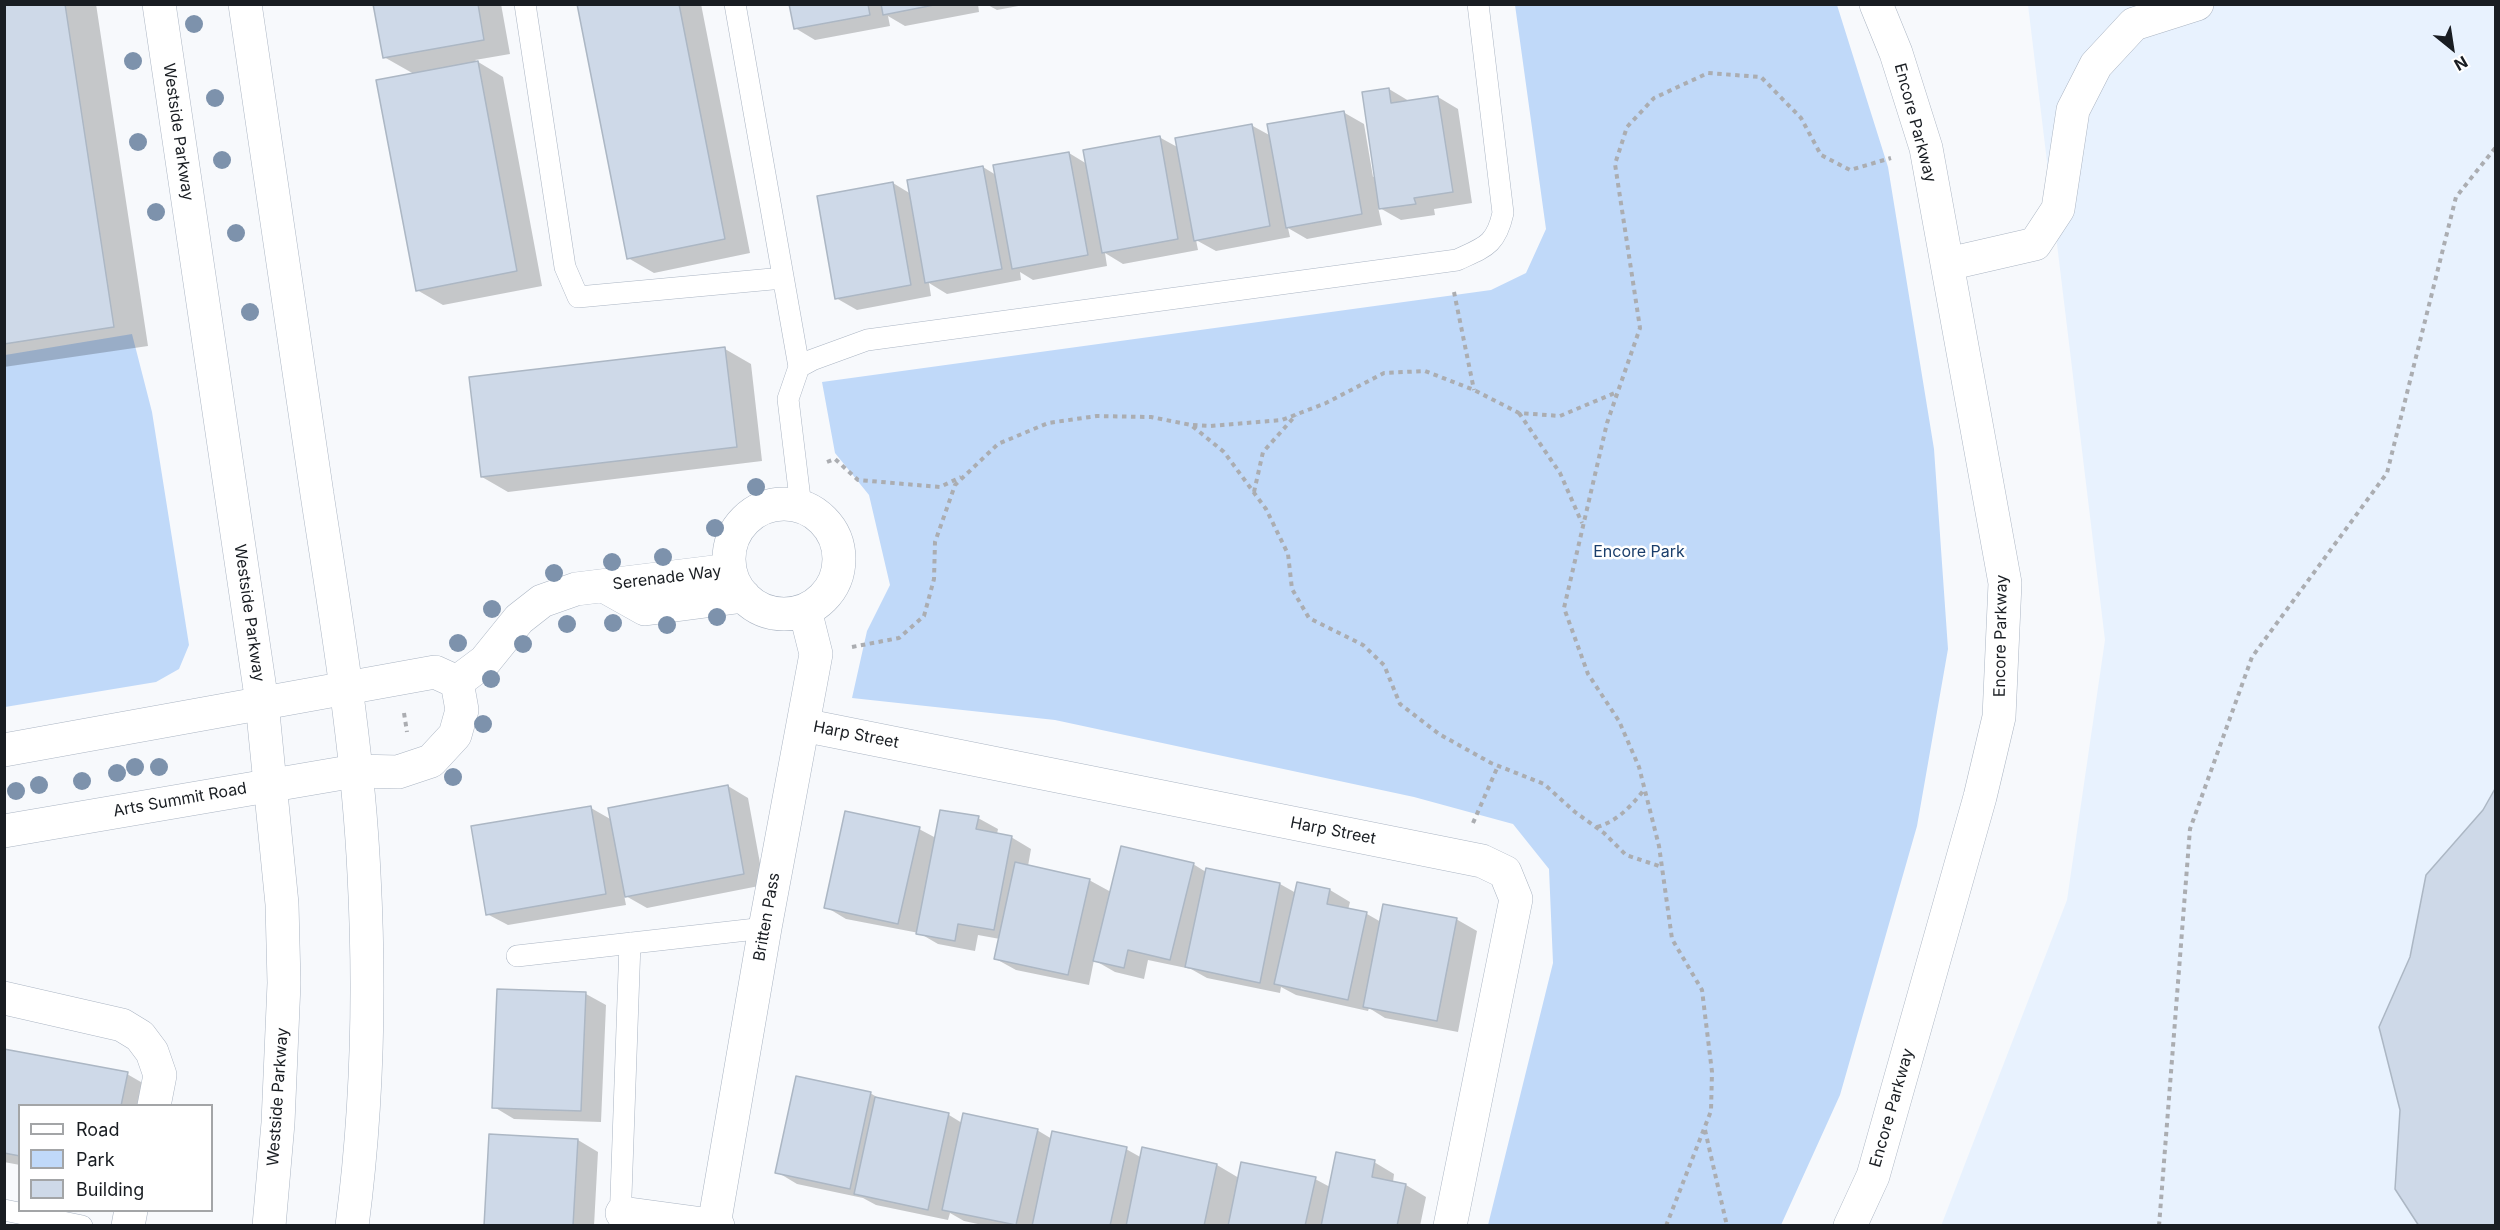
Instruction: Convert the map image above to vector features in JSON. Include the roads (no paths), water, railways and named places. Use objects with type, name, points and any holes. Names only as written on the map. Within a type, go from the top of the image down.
[{"type":"street","name":"Westside Parkway","points":[[159,4],[262,703],[282,904],[284,983],[278,1123],[268,1226]]},
{"type":"street","points":[[245,4],[345,687],[364,872],[366,944],[361,1110],[352,1226]]},
{"type":"street","name":"Encore Parkway","points":[[1850,1226],[1873,1176],[1980,797],[1999,717],[2005,583],[1926,148],[1896,53],[1876,4]]},
{"type":"street","points":[[1948,264],[2035,244],[2058,209],[2073,110],[2096,65],[2134,24],[2197,4]]},
{"type":"street","points":[[790,504],[801,507],[823,519],[834,534],[839,552],[838,570],[832,587],[820,601],[805,610],[787,614],[769,612],[752,604],[737,583],[729,558],[732,540],[741,524],[755,512],[772,505],[790,504]]},
{"type":"street","name":"Serenade Way","points":[[457,682],[485,661],[519,619],[542,601],[576,589],[604,586],[737,583]]},
{"type":"street","name":"Britten Pass","points":[[716,1225],[765,928],[816,654],[805,610]]},
{"type":"street","points":[[4,750],[435,672],[457,682],[462,710],[455,735],[430,761],[399,772],[355,771]]},
{"type":"street","name":"Harp Street","points":[[803,725],[1459,856],[1482,861],[1505,872],[1516,899],[1450,1226]]},
{"type":"street","name":"Arts Summit Road","points":[[4,831],[355,771]]},
{"type":"street","points":[[4,998],[122,1025],[140,1036],[152,1052],[160,1075],[154,1104]]},
{"type":"street","points":[[621,1219],[716,1225]]},
{"type":"lane","points":[[525,4],[565,267],[578,297],[783,278]]},
{"type":"lane","points":[[735,4],[798,367],[788,399],[801,507]]},
{"type":"lane","points":[[798,367],[867,340],[1448,261],[1480,250],[1498,235],[1503,213],[1478,4]]},
{"type":"lane","points":[[517,956],[765,928]]},
{"type":"lane","points":[[621,1219],[630,943]]},
{"type":"lane","points":[[4,1210],[82,1226]]},
{"type":"park label","name":"Encore Park","points":[[1639,552]]}]
